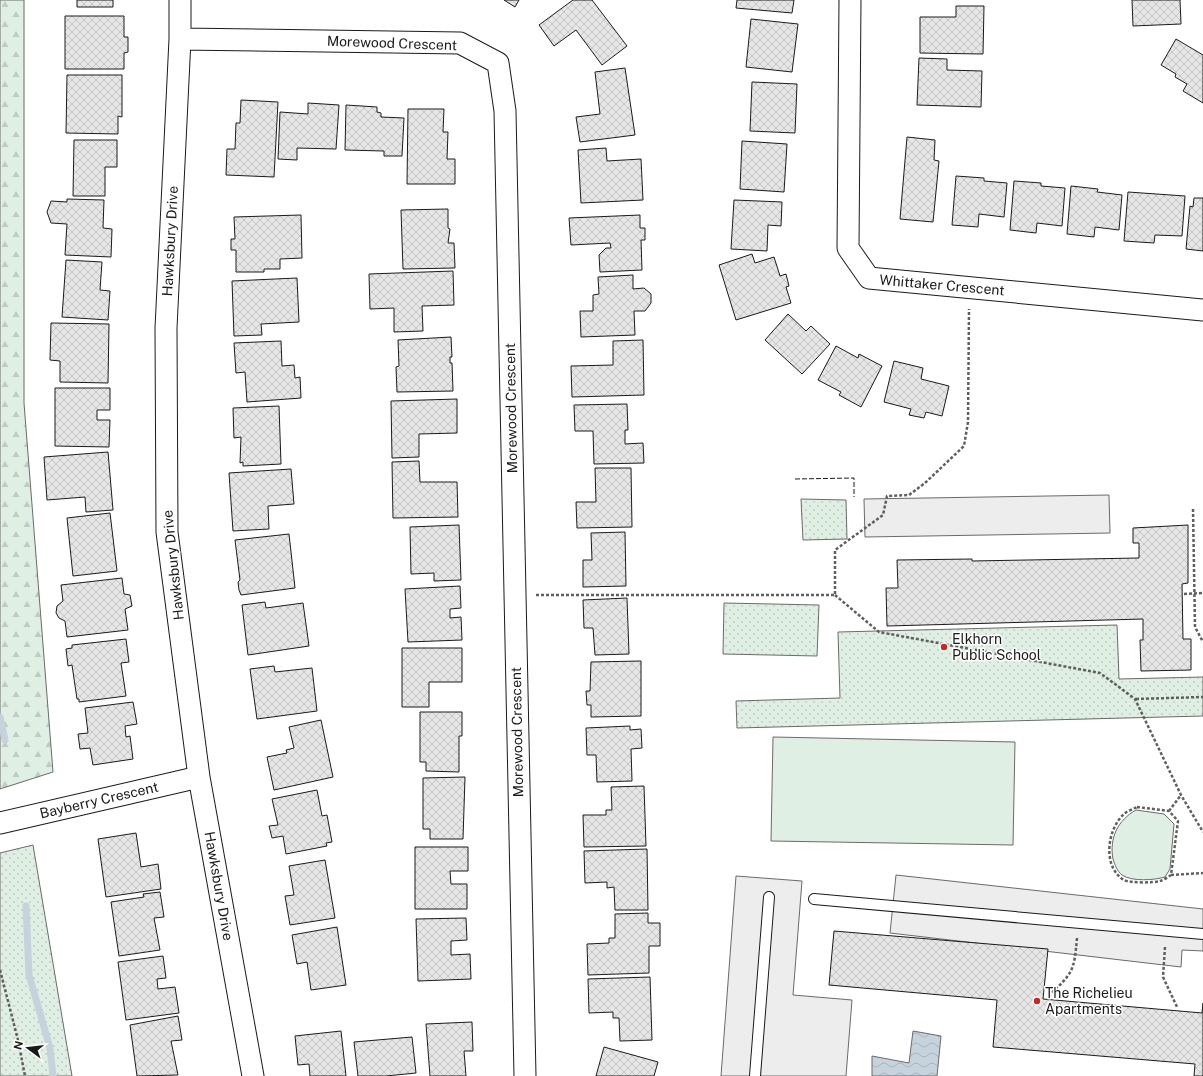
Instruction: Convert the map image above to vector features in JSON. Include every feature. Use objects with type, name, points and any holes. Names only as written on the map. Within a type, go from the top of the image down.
[{"type":"street","name":"Hawksbury Drive","points":[[180,0],[180,39],[166,328],[167,532],[199,777],[254,1076]]},
{"type":"street","name":"Whittaker Crescent","points":[[850,0],[848,248],[869,278],[1203,310]]},
{"type":"street","name":"Morewood Crescent","points":[[180,39],[460,43],[498,63],[505,111],[525,1076]]},
{"type":"street","name":"Bayberry Crescent","points":[[0,823],[199,777]]},
{"type":"lane","points":[[755,1076],[769,897]]},
{"type":"lane","points":[[814,899],[1203,934]]},
{"type":"path","points":[[835,594],[835,550],[883,515],[887,496],[909,495],[925,483],[964,446],[968,422],[970,287]]},
{"type":"path","points":[[1194,509],[1195,627],[1203,642]]},
{"type":"path","points":[[514,596],[835,594],[879,632],[1100,674],[1135,699],[1182,795],[1203,832]]},
{"type":"path","points":[[1184,594],[1203,594]]},
{"type":"path","points":[[1135,699],[1203,697]]},
{"type":"path","points":[[1169,811],[1182,795]]},
{"type":"path","points":[[1171,875],[1178,822],[1169,811],[1137,807],[1123,815],[1112,833],[1109,847],[1114,871],[1124,881],[1160,882],[1171,875],[1203,873]]},
{"type":"path","points":[[1048,996],[1068,977],[1074,965],[1079,923]]},
{"type":"path","points":[[1167,931],[1163,977],[1177,1007]]},
{"type":"path","points":[[0,970],[18,1040],[25,1076]]},
{"type":"green space","points":[[0,0],[24,0],[24,403],[53,772],[0,789]]},
{"type":"green space","points":[[801,499],[846,500],[847,539],[803,540]]},
{"type":"green space","points":[[724,603],[819,605],[817,656],[723,654]]},
{"type":"green space","points":[[1117,625],[1119,679],[1203,677],[1203,716],[737,728],[736,701],[840,698],[838,632]]},
{"type":"green space","points":[[773,737],[1015,742],[1013,845],[771,841]]},
{"type":"green space","points":[[1136,810],[1164,814],[1174,824],[1170,869],[1165,877],[1150,880],[1132,879],[1122,875],[1115,866],[1112,844],[1116,830],[1124,819]]},
{"type":"green space","points":[[33,845],[72,1076],[0,1076],[0,853]]},
{"type":"shaded area","points":[[1109,495],[1110,533],[865,537],[864,499]]},
{"type":"shaded area","points":[[896,875],[1203,909],[1203,951],[1182,950],[1181,967],[890,933]]},
{"type":"shaded area","points":[[736,876],[802,881],[793,995],[852,1000],[846,1076],[721,1076]]},
{"type":"water","points":[[913,1031],[941,1036],[937,1076],[872,1076],[872,1056],[909,1063]]},
{"type":"building","points":[[77,0],[113,0],[113,7],[77,7]]},
{"type":"building","points":[[504,0],[519,0],[515,7]]},
{"type":"building","points":[[573,0],[592,0],[627,46],[602,65],[576,30],[554,46],[539,25]]},
{"type":"building","points":[[737,0],[794,0],[792,13],[736,8]]},
{"type":"building","points":[[1132,0],[1180,0],[1181,24],[1133,26]]},
{"type":"building","points":[[956,6],[984,6],[983,54],[920,53],[920,17],[956,17]]},
{"type":"building","points":[[65,16],[124,16],[124,37],[128,37],[128,52],[124,53],[124,69],[65,69]]},
{"type":"building","points":[[751,19],[798,24],[792,72],[746,67]]},
{"type":"building","points":[[1176,39],[1203,55],[1203,103],[1183,91],[1187,84],[1175,77],[1176,74],[1161,65]]},
{"type":"building","points":[[919,58],[947,59],[947,70],[982,71],[981,107],[917,105]]},
{"type":"building","points":[[625,68],[635,135],[580,142],[576,117],[600,114],[595,72]]},
{"type":"building","points":[[67,75],[122,75],[122,117],[118,116],[118,134],[66,133]]},
{"type":"building","points":[[752,82],[797,84],[795,133],[750,131]]},
{"type":"building","points":[[241,100],[278,102],[274,177],[226,175],[227,149],[235,149],[236,123],[240,123]]},
{"type":"building","points":[[308,103],[339,105],[336,149],[297,148],[297,160],[278,159],[280,112],[308,114]]},
{"type":"building","points":[[346,105],[377,107],[377,112],[381,113],[381,117],[404,118],[402,156],[384,156],[384,151],[345,150]]},
{"type":"building","points":[[408,109],[444,109],[443,132],[448,132],[447,159],[455,159],[455,184],[407,184]]},
{"type":"building","points":[[907,137],[935,140],[934,160],[939,161],[933,222],[900,219]]},
{"type":"building","points":[[74,140],[117,140],[117,167],[105,167],[105,196],[73,196]]},
{"type":"building","points":[[742,141],[787,144],[784,192],[740,189]]},
{"type":"building","points":[[606,148],[607,161],[641,159],[643,200],[581,203],[578,150]]},
{"type":"building","points":[[956,176],[984,178],[984,181],[1007,183],[1004,217],[979,214],[978,227],[952,225]]},
{"type":"building","points":[[1014,181],[1041,183],[1041,186],[1065,188],[1062,226],[1037,223],[1036,233],[1010,230]]},
{"type":"building","points":[[1071,186],[1098,189],[1097,192],[1122,195],[1119,230],[1095,227],[1094,237],[1067,234]]},
{"type":"building","points":[[1128,192],[1185,196],[1182,236],[1155,235],[1154,243],[1124,241]]},
{"type":"building","points":[[1194,198],[1203,198],[1203,251],[1186,249],[1190,206],[1193,207]]},
{"type":"building","points":[[67,199],[104,200],[103,228],[112,229],[111,257],[65,255],[67,224],[51,223],[47,212],[51,201],[67,202]]},
{"type":"building","points":[[734,200],[782,202],[781,226],[768,225],[767,251],[731,249]]},
{"type":"building","points":[[448,209],[448,228],[450,229],[448,243],[454,243],[455,268],[403,269],[401,210]]},
{"type":"building","points":[[301,215],[302,258],[280,259],[280,269],[264,269],[264,272],[236,272],[236,250],[231,250],[231,239],[235,239],[234,217]]},
{"type":"building","points":[[640,215],[640,228],[645,228],[645,240],[641,240],[642,270],[600,272],[599,255],[606,248],[611,248],[610,243],[571,245],[569,218]]},
{"type":"building","points":[[752,254],[755,263],[774,257],[780,276],[786,274],[789,286],[786,287],[791,303],[736,320],[719,265]]},
{"type":"building","points":[[66,260],[102,262],[100,290],[110,291],[108,320],[62,317]]},
{"type":"building","points":[[453,271],[454,305],[422,306],[423,331],[394,332],[394,308],[370,309],[369,274]]},
{"type":"building","points":[[633,275],[633,289],[644,288],[651,294],[651,303],[645,311],[634,311],[635,335],[581,337],[580,311],[593,311],[593,295],[599,294],[598,277]]},
{"type":"building","points":[[297,278],[299,322],[261,324],[262,335],[234,336],[232,281]]},
{"type":"building","points":[[788,314],[806,331],[811,326],[830,344],[802,374],[765,340]]},
{"type":"building","points":[[51,323],[109,324],[108,383],[60,382],[60,361],[50,360]]},
{"type":"building","points":[[451,337],[452,357],[450,357],[450,363],[452,363],[453,391],[397,392],[396,367],[399,366],[398,340]]},
{"type":"building","points":[[643,340],[644,395],[572,397],[571,366],[613,365],[613,341]]},
{"type":"building","points":[[281,341],[282,366],[294,365],[295,378],[300,377],[301,398],[247,402],[245,372],[236,373],[234,343]]},
{"type":"building","points":[[836,346],[858,358],[859,354],[882,366],[861,407],[839,395],[841,392],[818,380]]},
{"type":"building","points":[[894,361],[923,368],[921,379],[949,386],[942,416],[926,412],[924,418],[909,415],[911,409],[884,402]]},
{"type":"building","points":[[55,388],[110,388],[110,410],[97,410],[97,420],[110,420],[109,447],[55,446]]},
{"type":"building","points":[[457,399],[457,433],[419,434],[419,457],[392,458],[391,401]]},
{"type":"building","points":[[627,404],[628,430],[625,430],[625,444],[643,443],[644,463],[594,464],[593,431],[575,431],[574,405]]},
{"type":"building","points":[[279,406],[281,464],[243,466],[243,462],[240,463],[241,437],[234,438],[233,408]]},
{"type":"building","points":[[108,452],[113,510],[86,512],[85,497],[47,500],[44,457]]},
{"type":"building","points":[[419,461],[420,482],[457,482],[458,517],[393,518],[392,462]]},
{"type":"building","points":[[595,468],[631,468],[632,527],[577,528],[576,502],[596,502]]},
{"type":"building","points":[[291,469],[294,504],[268,506],[269,529],[233,531],[229,473]]},
{"type":"building","points":[[110,513],[117,571],[73,576],[67,518]]},
{"type":"building","points":[[459,525],[461,580],[434,581],[434,573],[411,574],[410,527]]},
{"type":"building","points":[[1188,525],[1188,583],[1182,584],[1183,639],[1191,639],[1191,670],[1141,671],[1140,640],[1143,640],[1143,619],[887,626],[886,588],[898,588],[897,560],[972,559],[972,561],[1139,558],[1139,543],[1133,543],[1133,528]]},
{"type":"building","points":[[625,532],[626,586],[583,587],[583,560],[592,560],[591,533]]},
{"type":"building","points":[[289,534],[295,588],[241,595],[238,582],[240,580],[235,540]]},
{"type":"building","points":[[122,578],[124,594],[130,595],[132,606],[125,609],[128,630],[67,637],[65,621],[59,618],[56,613],[57,606],[63,601],[61,585]]},
{"type":"building","points":[[460,586],[461,608],[450,609],[450,618],[461,617],[462,640],[408,642],[405,589]]},
{"type":"building","points":[[627,598],[629,654],[595,655],[593,628],[584,628],[583,600]]},
{"type":"building","points":[[265,602],[266,608],[303,603],[309,646],[248,655],[242,605]]},
{"type":"building","points":[[126,639],[129,662],[121,663],[126,696],[79,702],[79,699],[77,699],[72,665],[68,666],[66,649],[72,648],[72,645]]},
{"type":"building","points":[[402,648],[462,648],[462,682],[429,682],[429,707],[402,707]]},
{"type":"building","points":[[641,661],[641,716],[591,717],[591,705],[587,705],[586,691],[590,691],[591,662]]},
{"type":"building","points":[[274,666],[275,672],[312,668],[317,711],[257,719],[250,669]]},
{"type":"building","points":[[133,702],[137,724],[125,726],[126,737],[130,736],[133,759],[93,765],[90,748],[80,749],[78,734],[88,733],[85,708]]},
{"type":"building","points":[[420,712],[462,712],[462,736],[459,736],[459,772],[426,771],[426,762],[420,762]]},
{"type":"building","points":[[321,720],[333,777],[274,790],[267,757],[287,753],[286,750],[294,748],[289,727]]},
{"type":"building","points":[[630,726],[630,730],[641,729],[642,748],[631,749],[632,781],[597,782],[596,755],[587,755],[586,728]]},
{"type":"building","points":[[465,777],[463,839],[430,839],[430,829],[423,829],[423,778]]},
{"type":"building","points":[[644,786],[646,846],[584,847],[583,815],[606,815],[606,810],[612,810],[611,787]]},
{"type":"building","points":[[317,790],[322,816],[327,815],[332,842],[326,843],[327,846],[286,854],[283,836],[272,838],[269,826],[278,825],[272,799]]},
{"type":"building","points":[[136,833],[141,867],[158,864],[161,889],[106,897],[98,839]]},
{"type":"building","points":[[415,847],[468,847],[468,871],[450,871],[451,884],[467,884],[467,909],[415,909]]},
{"type":"building","points":[[647,849],[648,910],[615,910],[614,887],[607,888],[607,882],[585,883],[584,851]]},
{"type":"building","points":[[325,860],[335,918],[290,925],[285,896],[294,895],[289,866]]},
{"type":"building","points":[[160,892],[164,917],[154,918],[160,950],[119,956],[111,902],[144,897],[143,894]]},
{"type":"building","points":[[648,913],[648,923],[660,923],[660,946],[649,946],[649,973],[588,975],[587,944],[609,943],[609,938],[615,938],[615,914]]},
{"type":"building","points":[[466,918],[467,940],[451,941],[451,955],[470,954],[471,979],[418,981],[416,919]]},
{"type":"building","points":[[337,927],[346,985],[311,990],[307,962],[297,964],[292,935]]},
{"type":"building","name":"The Richelieu Apartments","points":[[834,931],[1048,949],[1043,999],[1202,1013],[1203,1003],[1203,1076],[1194,1076],[1195,1064],[993,1047],[997,1000],[829,985]]},
{"type":"building","points":[[163,956],[166,978],[157,979],[158,989],[175,987],[179,1013],[126,1020],[118,962]]},
{"type":"building","points":[[650,977],[652,1040],[620,1041],[619,1018],[613,1018],[613,1012],[589,1013],[588,979]]},
{"type":"building","points":[[178,1016],[182,1040],[171,1041],[178,1075],[137,1076],[130,1025]]},
{"type":"building","points":[[472,1022],[473,1051],[464,1051],[466,1076],[430,1076],[426,1024]]},
{"type":"building","points":[[341,1031],[346,1076],[310,1076],[309,1064],[298,1065],[295,1036]]},
{"type":"building","points":[[412,1037],[416,1073],[386,1076],[358,1076],[354,1042]]},
{"type":"building","points":[[604,1047],[658,1062],[654,1076],[596,1076]]},
{"type":"waterway","points":[[0,717],[5,740]]},
{"type":"waterway","points":[[26,906],[29,975],[50,1048],[53,1076]]},
{"type":"fence","points":[[795,479],[854,478],[854,497]]},
{"type":"place","name":"Elkhorn Public School","points":[[944,647]]},
{"type":"place","name":"The Richelieu Apartments","points":[[1037,1001]]}]
